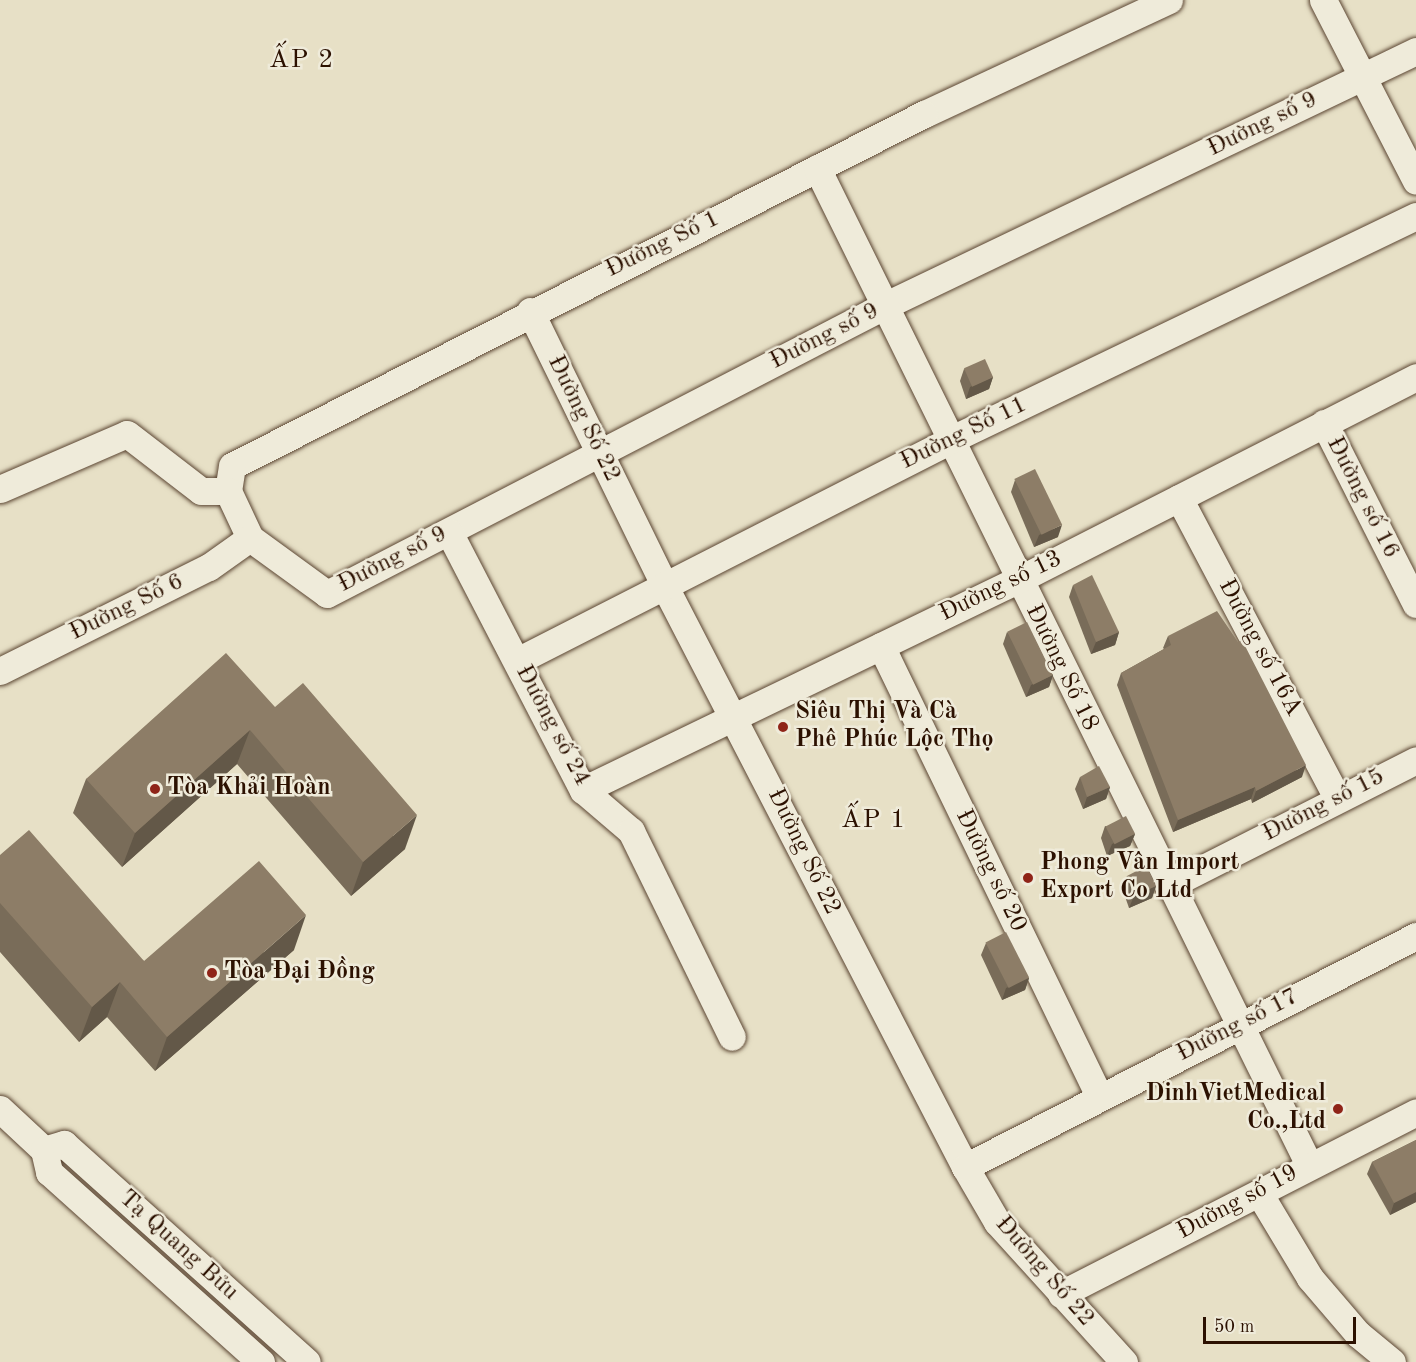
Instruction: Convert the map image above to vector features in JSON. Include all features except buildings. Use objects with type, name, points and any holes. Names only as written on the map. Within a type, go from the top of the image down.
[{"type":"street","name":"Đường Số 1","points":[[228,491],[232,466],[530,311],[817,168],[1169,0]]},
{"type":"street","points":[[1323,0],[1416,181]]},
{"type":"street","name":"Đường số 9","points":[[249,537],[327,594],[884,306],[1416,51]]},
{"type":"street","name":"Đường Số 18","points":[[817,168],[1168,886],[1310,1165]]},
{"type":"street","name":"Đường Số 11","points":[[517,662],[950,440],[1416,216]]},
{"type":"street","name":"Đường Số 22","points":[[530,311],[664,585],[736,715],[896,1041],[965,1167],[997,1222],[1124,1362]]},
{"type":"street","name":"Đường số 13","points":[[583,790],[1018,580],[1416,376]]},
{"type":"street","name":"Đường số 16","points":[[1324,423],[1416,604]]},
{"type":"street","points":[[0,489],[127,434],[201,491],[228,491],[249,537]]},
{"type":"street","name":"Đường số 16A","points":[[1179,498],[1338,799]]},
{"type":"street","name":"Đường số 24","points":[[449,532],[583,790],[631,831],[732,1037]]},
{"type":"street","name":"Đường Số 6","points":[[0,670],[209,567],[249,537]]},
{"type":"street","name":"Đường số 20","points":[[880,646],[1099,1095]]},
{"type":"street","name":"Đường số 15","points":[[1168,886],[1416,760]]},
{"type":"street","name":"Đường số 17","points":[[965,1167],[1099,1095],[1416,936]]},
{"type":"street","name":"Tạ Quang Bửu","points":[[0,1109],[44,1150],[49,1172],[261,1362]]},
{"type":"street","name":"Đường số 19","points":[[1061,1294],[1416,1112]]},
{"type":"street","name":"Tạ Quang Bửu","points":[[44,1150],[64,1144],[308,1362]]},
{"type":"street","points":[[1260,1193],[1310,1278],[1358,1334],[1392,1362]]},
{"type":"place","name":"Siêu Thị Và Cà Phê Phúc Lộc Thọ","points":[[783,727]]},
{"type":"place","name":"Tòa Khải Hoàn","points":[[155,789]]},
{"type":"place","name":"Phong Vân Import Export Co Ltd","points":[[1028,878]]},
{"type":"place","name":"Tòa Đại Đồng","points":[[212,973]]},
{"type":"place","name":"DinhVietMedical Co.,Ltd","points":[[1338,1109]]},
{"type":"district","name":"ẤP 2","points":[[302,61]]},
{"type":"district","name":"ẤP 1","points":[[874,821]]}]
